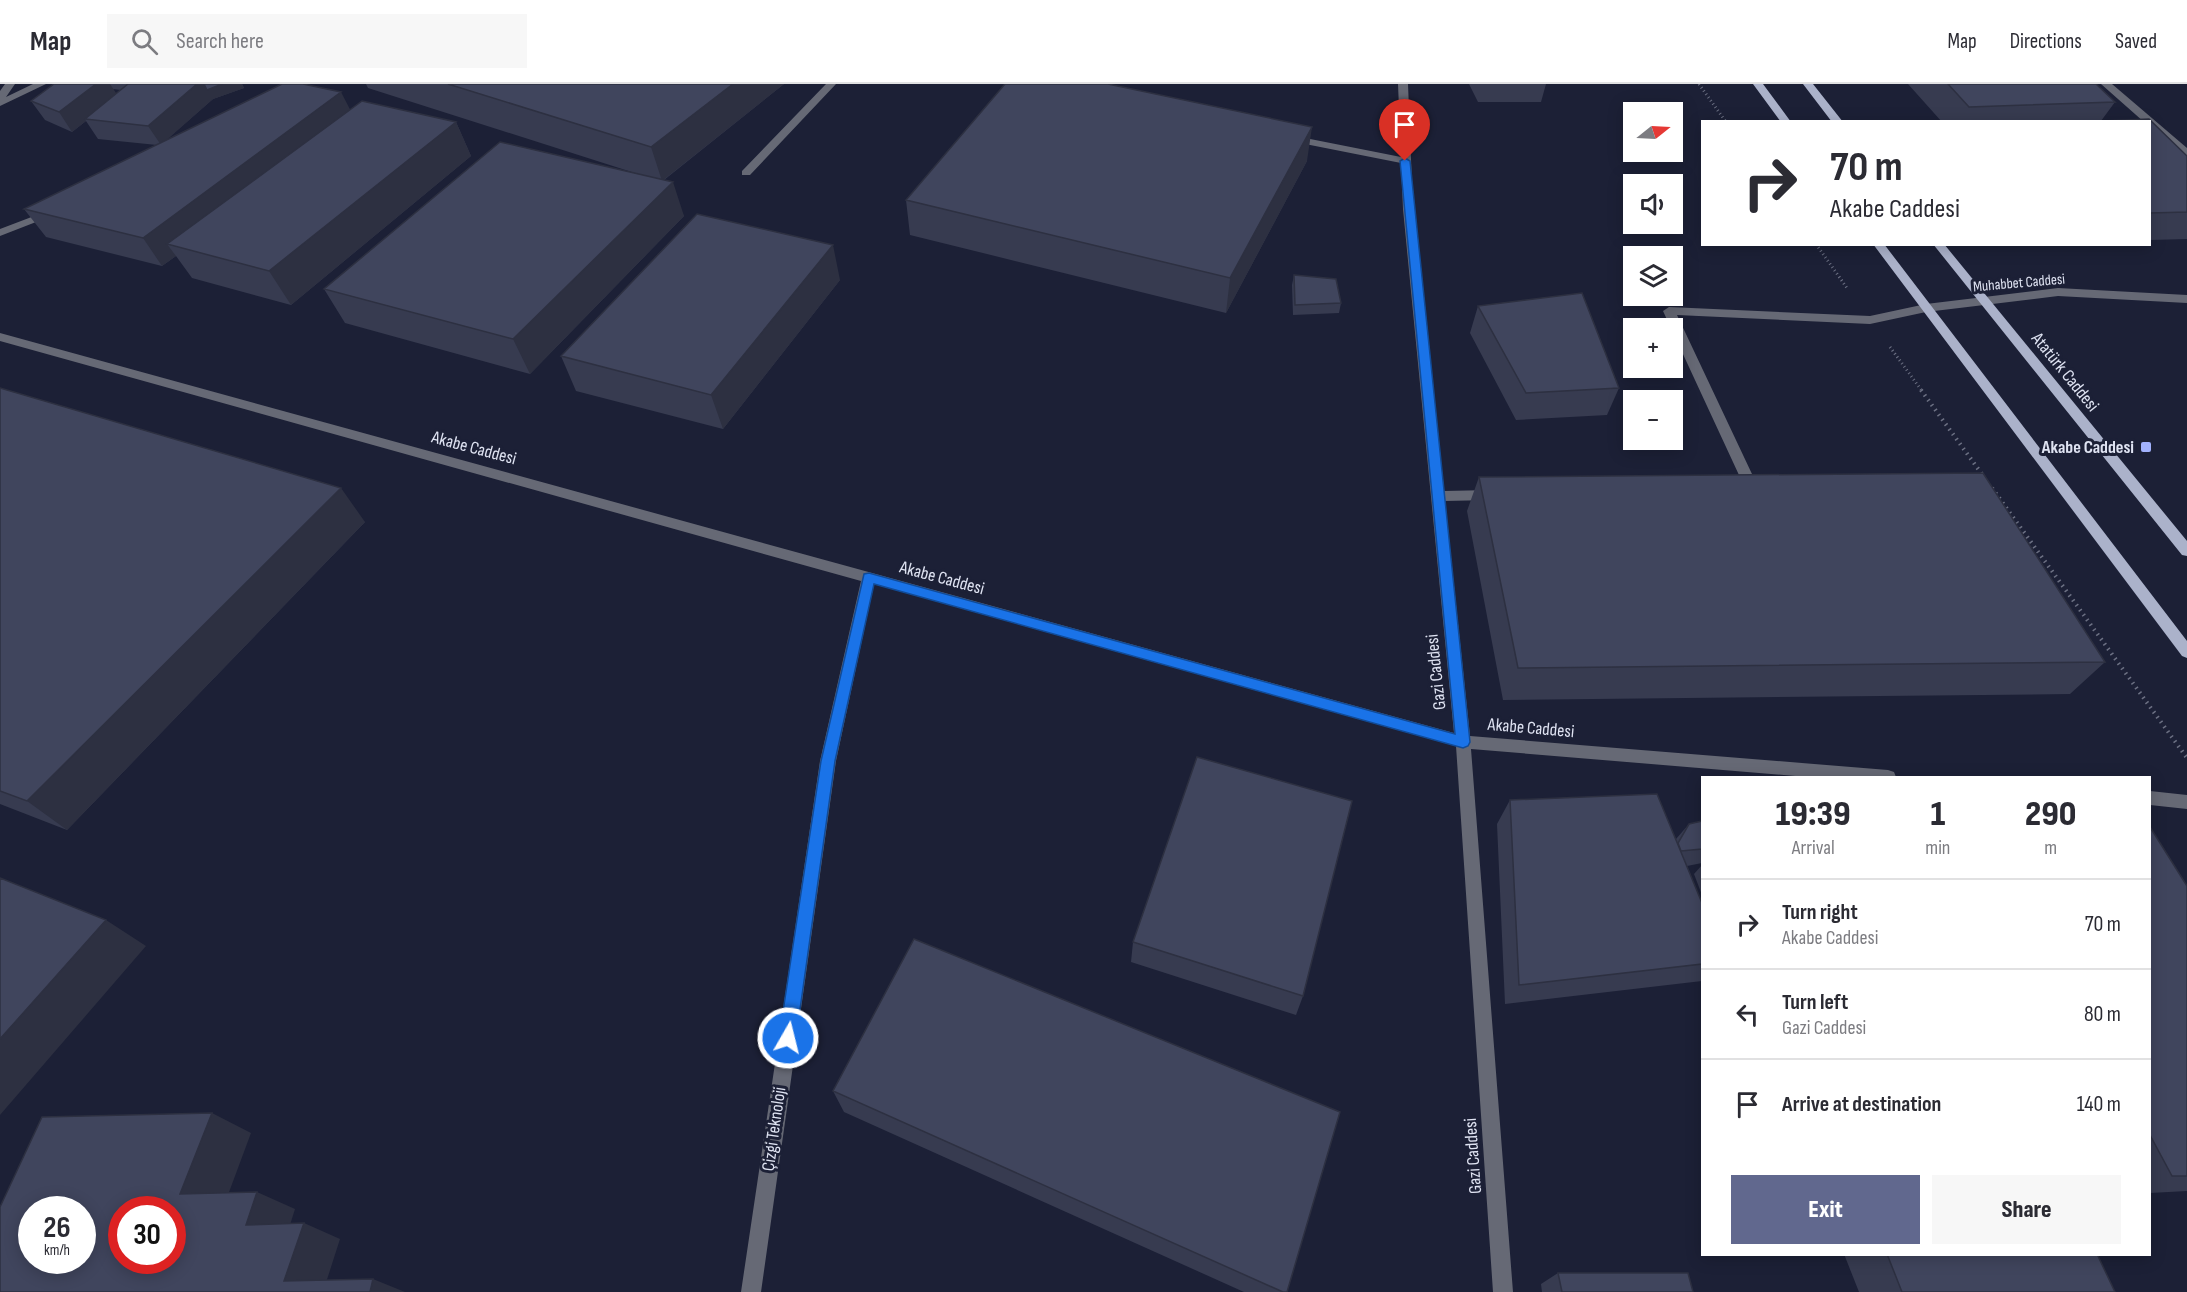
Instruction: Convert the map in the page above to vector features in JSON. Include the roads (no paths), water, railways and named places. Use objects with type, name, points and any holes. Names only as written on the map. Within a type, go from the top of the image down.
[{"type":"main road","points":[[1758,84],[1785,120]]},
{"type":"main road","points":[[1808,84],[1836,120]]},
{"type":"main road","points":[[1880,246],[2187,652]]},
{"type":"main road","name":"Atatürk Caddesi","points":[[1940,246],[2187,551]]},
{"type":"street","points":[[0,98],[10,84]]},
{"type":"street","points":[[0,103],[41,84]]},
{"type":"street","points":[[746,173],[831,84]]},
{"type":"street","name":"Gazi Caddesi","points":[[1403,84],[1405,161],[1463,742],[1503,1292]]},
{"type":"street","points":[[2106,84],[2148,120]]},
{"type":"street","points":[[2151,122],[2187,153]]},
{"type":"street","points":[[1276,135],[1405,161]]},
{"type":"street","points":[[0,233],[39,219],[60,208]]},
{"type":"street","name":"Muhabbet Caddesi","points":[[1741,491],[1753,491],[1668,311],[1870,320],[1926,308],[2058,292],[2187,298]]},
{"type":"street","name":"Akabe Caddesi","points":[[0,337],[1463,742],[1876,776]]},
{"type":"street","points":[[1438,496],[1508,495]]},
{"type":"street","name":"Çizgi Teknoloji","points":[[751,1292],[828,761],[869,577]]},
{"type":"street","points":[[2151,798],[2187,802]]},
{"type":"place","name":"Akabe Caddesi","points":[[2146,447]]}]
